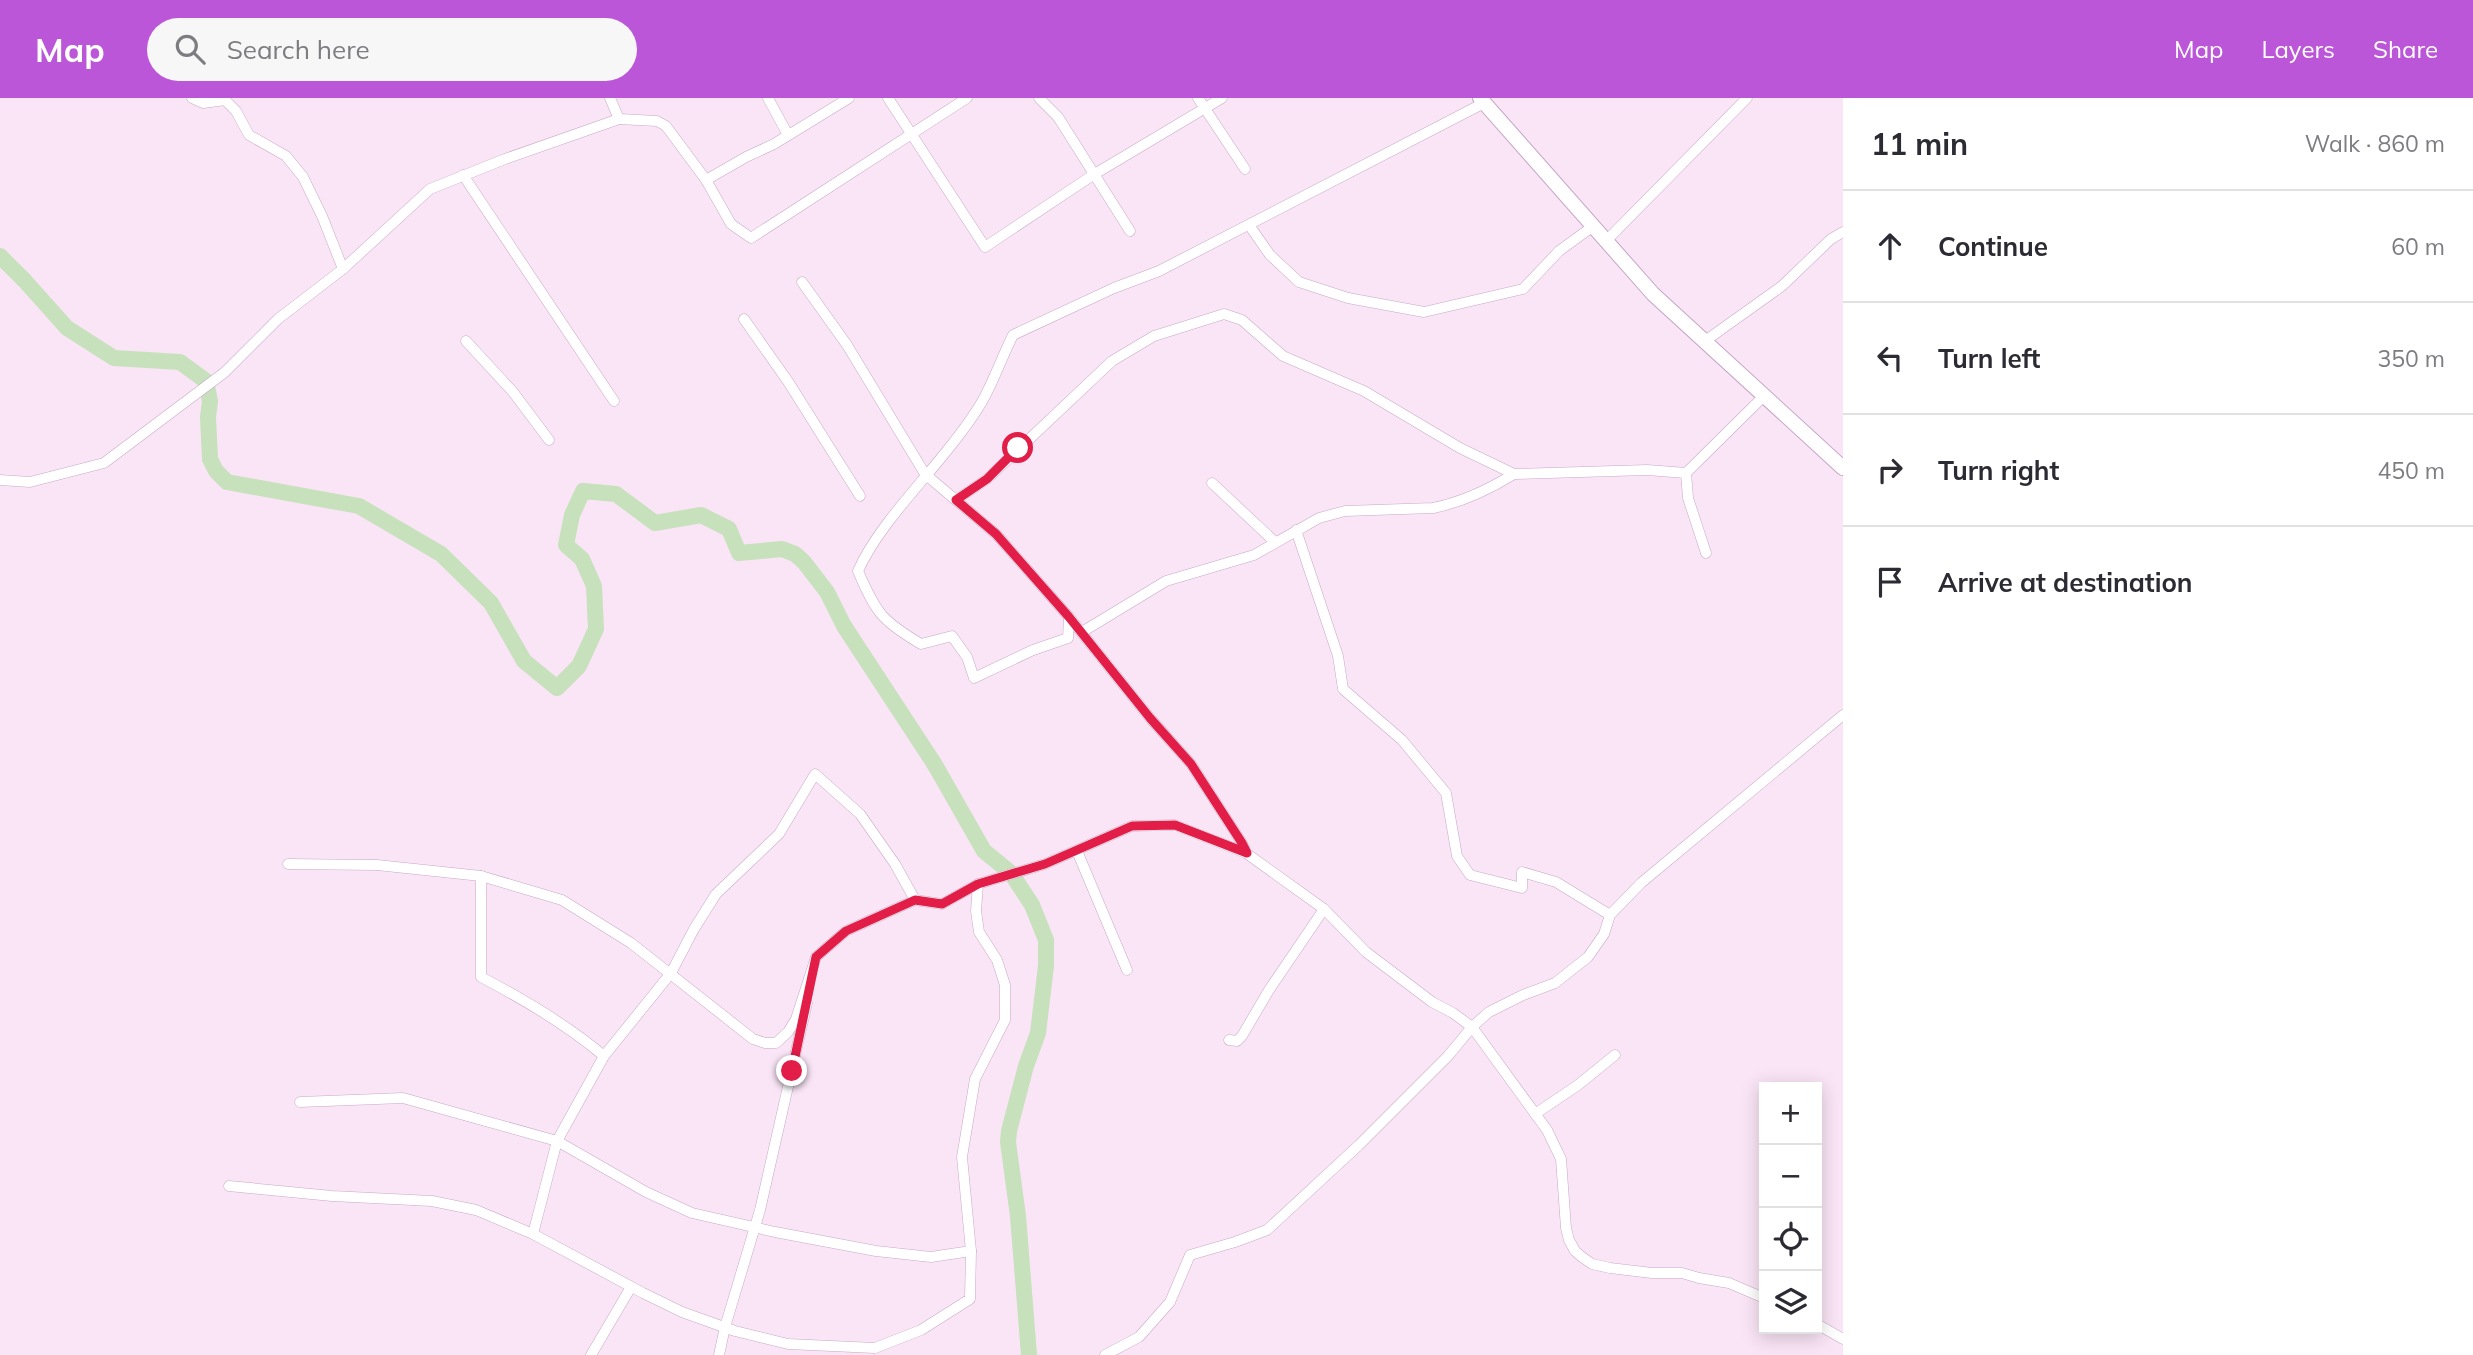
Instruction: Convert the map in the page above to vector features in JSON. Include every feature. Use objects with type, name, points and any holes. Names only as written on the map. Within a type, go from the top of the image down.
[{"type":"main road","points":[[1482,100],[1653,294],[1843,468]]},
{"type":"street","points":[[192,98],[203,103],[225,100],[236,111],[249,135],[286,156],[303,177],[314,198],[342,269]]},
{"type":"street","points":[[610,98],[619,119]]},
{"type":"street","points":[[768,98],[788,135]]},
{"type":"street","points":[[706,180],[849,98]]},
{"type":"street","points":[[888,98],[985,247],[1093,175],[1222,98]]},
{"type":"street","points":[[0,480],[30,482],[104,463],[225,372],[278,320],[342,269],[430,189],[463,175],[619,119],[657,121],[666,125],[706,180],[731,224],[751,238],[967,98]]},
{"type":"street","points":[[1039,98],[1058,117],[1130,231]]},
{"type":"street","points":[[1198,98],[1245,169]]},
{"type":"street","points":[[1605,242],[1747,98]]},
{"type":"street","points":[[1069,617],[1068,638],[1033,650],[974,678],[967,657],[952,636],[921,644],[891,626],[869,597],[858,571],[863,559],[925,474],[945,453],[988,392],[1013,335],[1114,288],[1159,271],[1482,100]]},
{"type":"street","points":[[463,175],[614,401]]},
{"type":"street","points":[[1250,225],[1270,256],[1299,282],[1348,298],[1424,312],[1523,289],[1559,251],[1592,226]]},
{"type":"street","points":[[1705,341],[1782,286],[1831,239],[1843,232]]},
{"type":"street","points":[[803,282],[847,345],[925,474],[996,534],[1082,632],[1150,718],[1191,764],[1247,853]]},
{"type":"street","points":[[956,500],[987,479],[1112,361],[1154,336],[1224,314],[1242,320],[1283,356],[1364,391],[1460,448],[1514,474],[1647,470],[1686,473],[1765,395]]},
{"type":"street","points":[[744,319],[789,383],[860,496]]},
{"type":"street","points":[[466,341],[513,392],[550,440]]},
{"type":"street","points":[[1686,473],[1689,498],[1706,553]]},
{"type":"street","points":[[1082,632],[1166,581],[1237,561],[1333,513],[1433,508],[1479,494],[1514,474]]},
{"type":"street","points":[[1212,483],[1275,542]]},
{"type":"street","points":[[1296,530],[1338,656],[1343,689],[1402,740],[1446,793],[1457,856],[1470,875],[1522,888],[1522,872],[1556,882],[1610,915]]},
{"type":"street","points":[[1104,1355],[1139,1337],[1170,1302],[1190,1255],[1267,1230],[1359,1145],[1448,1056],[1472,1027],[1489,1012],[1555,983],[1588,957],[1604,934],[1610,915],[1641,883],[1843,716]]},
{"type":"street","points":[[533,1234],[557,1141],[604,1056],[671,974],[716,894],[779,834],[815,774],[860,814],[895,864],[915,900]]},
{"type":"street","points":[[288,864],[376,865],[481,876],[562,900],[631,943],[753,1039],[776,1043],[788,1032],[796,1019],[816,957],[846,931],[915,900],[942,904],[978,884],[1045,864],[1132,826],[1166,825],[1187,829],[1247,853],[1324,909],[1366,952],[1432,1002],[1472,1027],[1547,1130],[1561,1159],[1566,1228],[1575,1251],[1582,1257],[1592,1264],[1610,1268],[1682,1273],[1729,1283],[1759,1296]]},
{"type":"street","points":[[1077,851],[1127,970]]},
{"type":"street","points":[[481,876],[481,977],[537,1007],[604,1056]]},
{"type":"street","points":[[229,1186],[332,1196],[432,1201],[476,1210],[533,1234],[682,1311],[725,1327],[788,1344],[875,1348],[921,1330],[970,1299],[971,1251],[962,1157],[975,1079],[1005,1020],[1005,985],[997,960],[979,932],[976,911],[978,884]]},
{"type":"street","points":[[1228,1040],[1237,1041],[1242,1036],[1269,990],[1324,909]]},
{"type":"street","points":[[719,1355],[755,1227],[816,957]]},
{"type":"street","points":[[1535,1114],[1578,1085],[1615,1055]]},
{"type":"street","points":[[300,1102],[403,1098],[557,1141],[646,1192],[692,1213],[903,1254],[930,1257],[971,1251]]},
{"type":"street","points":[[591,1355],[631,1287]]},
{"type":"street","points":[[1822,1327],[1843,1339]]},
{"type":"waterway","points":[[0,256],[67,328],[114,358],[180,362],[206,381],[210,401],[210,459],[216,471],[227,482],[359,506],[441,554],[491,603],[524,661],[557,688],[579,666],[596,629],[594,586],[582,559],[566,545],[572,515],[583,491],[616,494],[655,523],[701,515],[729,529],[739,553],[782,549],[795,554],[804,562],[827,592],[844,626],[935,765],[984,851],[1011,873],[1032,905],[1046,940],[1046,966],[1038,1033],[1026,1066],[1008,1142],[1018,1216],[1029,1355]]},
{"type":"route","points":[[792,1071],[816,957],[846,931],[915,900],[942,904],[978,884],[1045,864],[1132,826],[1175,825],[1247,853],[1191,764],[1041,584],[996,534],[956,500],[987,479],[1018,448]]}]
